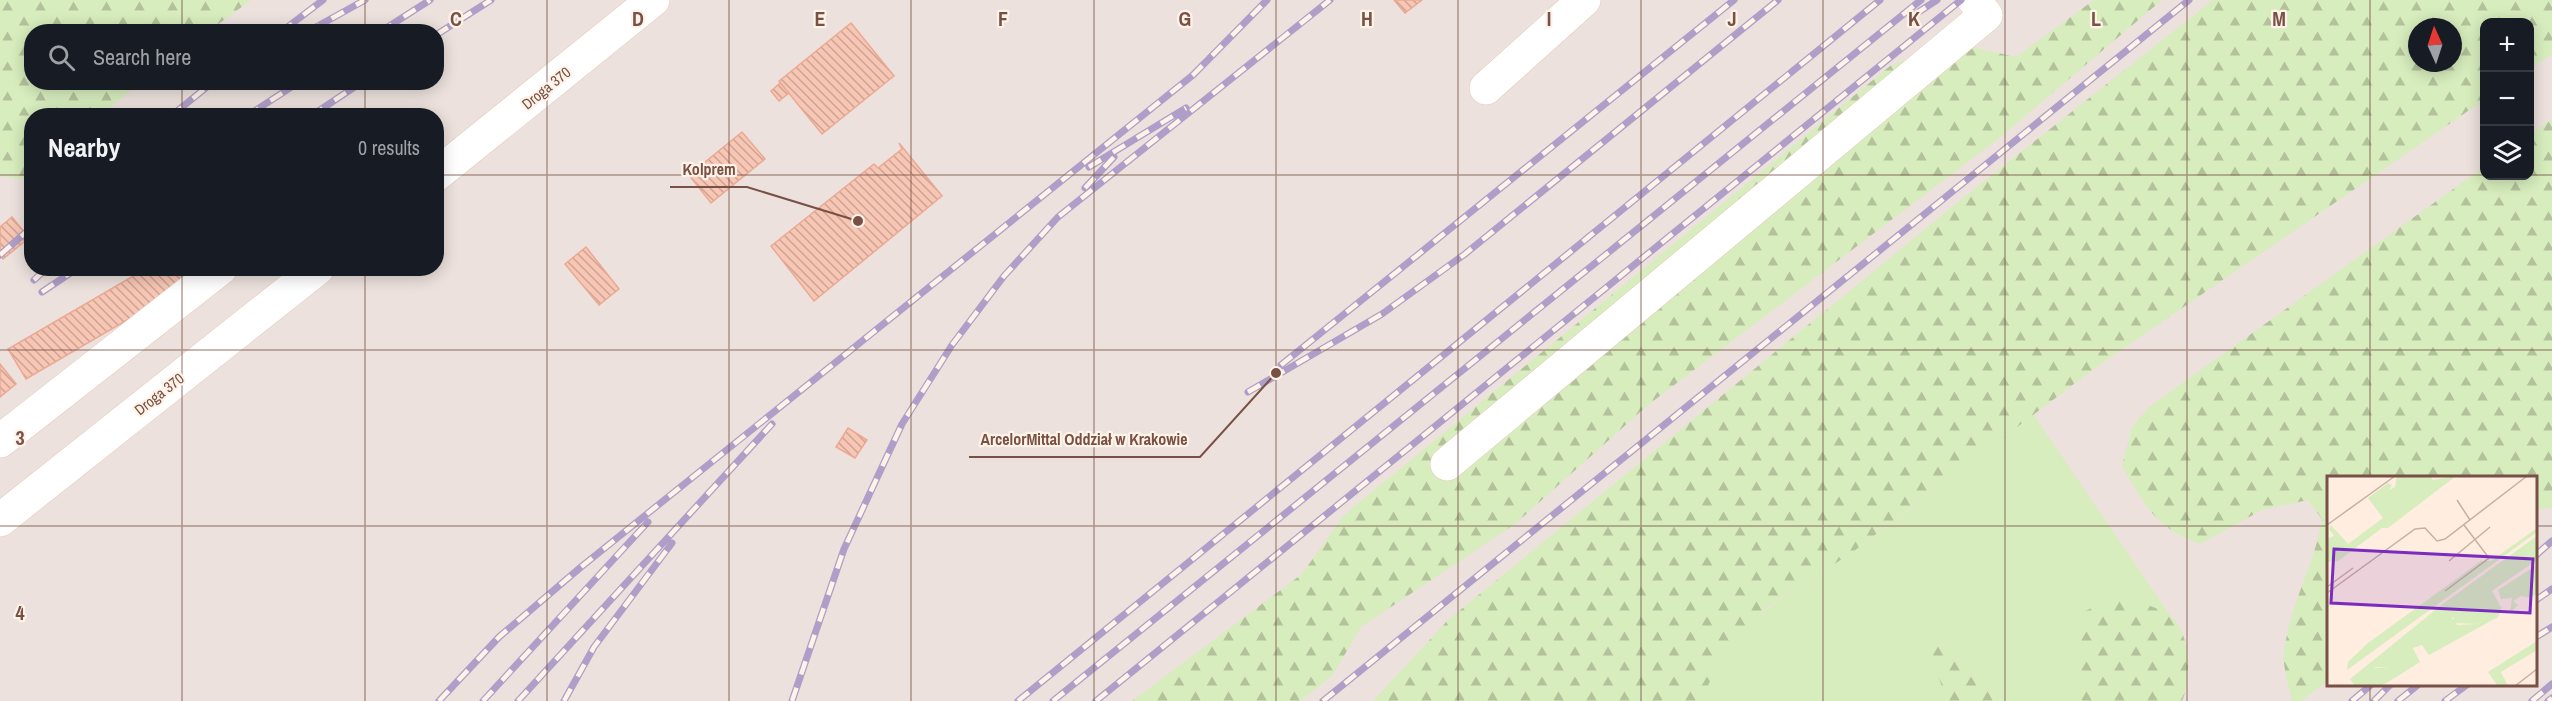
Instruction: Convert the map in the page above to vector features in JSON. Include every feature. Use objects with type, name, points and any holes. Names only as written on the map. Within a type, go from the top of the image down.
[{"type":"lane","name":"Droga 370","points":[[444,169],[653,0]]},
{"type":"lane","points":[[1486,88],[1584,0]]},
{"type":"lane","points":[[1447,464],[1986,15],[1974,0]]},
{"type":"lane","points":[[0,441],[211,276]]},
{"type":"lane","name":"Droga 370","points":[[0,520],[308,276]]},
{"type":"shaded area","points":[[0,0],[2552,0],[2552,701],[0,701]]},
{"type":"green space","points":[[0,0],[251,0],[218,24],[24,24],[24,90],[131,90],[110,108],[24,108],[24,177],[21,179],[0,176]]},
{"type":"green space","points":[[2094,0],[2162,0],[1998,139],[1648,405],[1515,524],[1361,627],[1332,676],[1300,701],[1132,701],[1302,574],[1344,515],[1890,66],[1949,42],[2016,57]]},
{"type":"green space","points":[[2213,0],[2552,0],[2552,54],[2534,66],[2534,18],[2480,18],[2480,103],[2095,368],[1850,554],[1767,607],[1722,655],[1701,701],[1373,701],[1448,620],[1963,198]]},
{"type":"green space","points":[[2552,119],[2552,508],[2537,509],[2537,476],[2327,476],[2327,682],[2301,701],[2292,701],[2284,666],[2286,637],[2314,553],[2322,519],[2308,500],[2262,510],[2200,544],[2172,530],[2161,522],[2145,504],[2122,466],[2132,427],[2149,407],[2480,170],[2480,180],[2534,180],[2534,132]]},
{"type":"green space","points":[[2033,414],[2169,614],[2117,596],[2074,701],[2003,701],[1952,642],[1927,644],[1947,701],[1701,701],[1711,674],[1725,651],[1762,613],[1851,553]]},
{"type":"green space","points":[[2117,596],[2149,605],[2167,613],[2175,620],[2185,641],[2187,654],[2187,680],[2182,701],[2074,701],[2077,694],[2083,612]]},
{"type":"green space","points":[[1952,642],[2003,701],[1947,701],[1927,644]]},
{"type":"building","points":[[1394,0],[1422,0],[1405,13]]},
{"type":"building","points":[[851,23],[894,76],[822,134],[779,81]]},
{"type":"building","points":[[780,83],[789,93],[779,101],[771,91]]},
{"type":"building","points":[[742,132],[765,159],[711,203],[689,175]]},
{"type":"building","points":[[899,143],[942,196],[814,301],[771,246],[874,164],[878,168],[902,149]]},
{"type":"building","points":[[12,217],[24,232],[24,242],[3,259],[0,255],[0,227]]},
{"type":"building","points":[[586,247],[619,289],[599,305],[565,264]]},
{"type":"building","points":[[133,276],[191,276],[194,281],[26,379],[8,349]]},
{"type":"building","points":[[0,364],[16,384],[0,397]]},
{"type":"building","points":[[848,428],[867,440],[855,458],[836,447]]},
{"type":"railway","points":[[292,24],[323,0]]},
{"type":"railway","points":[[322,24],[365,0]]},
{"type":"railway","points":[[392,24],[430,0]]},
{"type":"railway","points":[[444,30],[491,0]]},
{"type":"railway","points":[[439,701],[499,637],[581,567],[1193,75],[1267,0]]},
{"type":"railway","points":[[792,701],[844,549],[902,424],[952,345],[1004,276],[1058,217],[1330,0]]},
{"type":"railway","points":[[1281,365],[1734,0]]},
{"type":"railway","points":[[1248,392],[1382,314],[1465,254],[1778,0]]},
{"type":"railway","points":[[1018,701],[1880,0]]},
{"type":"railway","points":[[1053,701],[1921,0]]},
{"type":"railway","points":[[1914,15],[1937,0]]},
{"type":"railway","points":[[1096,701],[1961,0]]},
{"type":"railway","points":[[1323,701],[2189,0]]},
{"type":"railway","points":[[181,108],[203,90]]},
{"type":"railway","points":[[259,108],[287,90]]},
{"type":"railway","points":[[323,108],[350,90]]},
{"type":"railway","points":[[1089,167],[1186,108]]},
{"type":"railway","points":[[1085,188],[1114,157]]},
{"type":"railway","points":[[0,255],[24,234]]},
{"type":"railway","points":[[34,280],[38,276]]},
{"type":"railway","points":[[42,292],[66,276]]},
{"type":"railway","points":[[518,701],[772,424]]},
{"type":"railway","points":[[483,701],[648,522]]},
{"type":"railway","points":[[2537,554],[2552,541]]},
{"type":"railway","points":[[564,701],[594,647],[672,543]]},
{"type":"railway","points":[[2537,599],[2552,589]]},
{"type":"railway","points":[[2537,636],[2552,627]]},
{"type":"railway","points":[[2532,701],[2552,684]]},
{"type":"railway","points":[[2352,701],[2370,686]]},
{"type":"railway","points":[[2374,701],[2389,686]]},
{"type":"railway","points":[[2398,701],[2417,686]]},
{"type":"railway","points":[[2445,701],[2465,686]]},
{"type":"railway","points":[[2548,701],[2552,698]]},
{"type":"place","name":"Kolprem","points":[[858,221]]},
{"type":"place","name":"ArcelorMittal Oddział w Krakowie","points":[[1276,373]]}]
